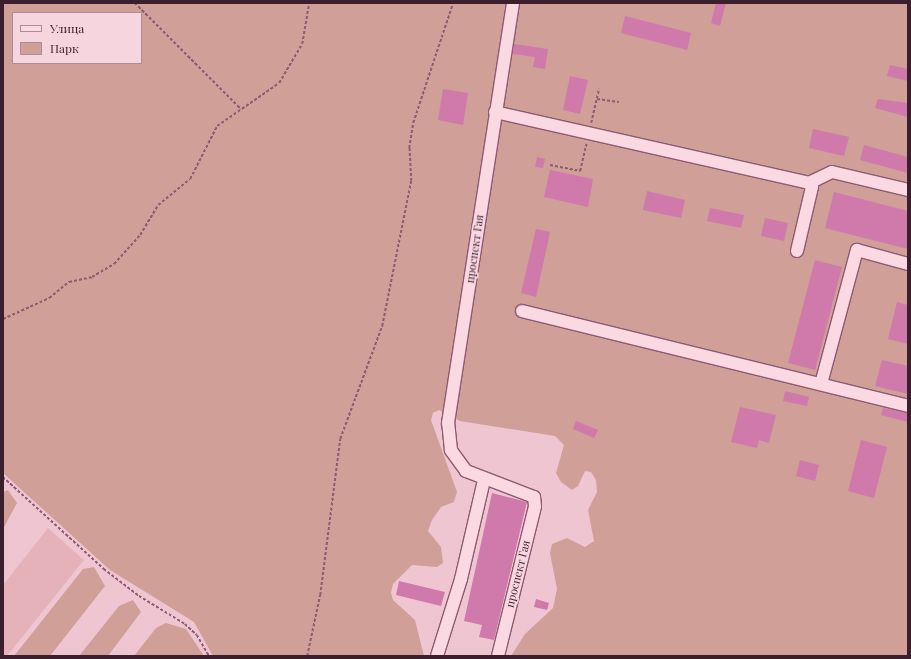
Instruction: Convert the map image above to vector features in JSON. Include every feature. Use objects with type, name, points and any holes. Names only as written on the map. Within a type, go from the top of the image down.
[{"type":"street","name":"проспект Гая","points":[[498,656],[535,506],[534,497],[528,493],[484,480],[466,470],[451,450],[448,423],[512,3]]},
{"type":"street","points":[[495,112],[809,183],[832,172],[908,190]]},
{"type":"street","points":[[797,251],[812,187],[809,183]]},
{"type":"street","points":[[821,384],[858,250],[908,264]]},
{"type":"street","points":[[522,311],[908,406]]},
{"type":"street","points":[[437,656],[461,579],[484,480]]},
{"type":"path","points":[[135,3],[241,109]]},
{"type":"path","points":[[3,319],[49,298],[69,282],[92,277],[114,264],[140,235],[158,205],[190,179],[217,126],[279,83],[302,44],[309,3]]},
{"type":"path","points":[[307,656],[320,596],[340,439],[382,326],[411,181],[409,148],[412,123],[453,3]]},
{"type":"path","points":[[597,99],[619,102]]},
{"type":"path","points":[[3,477],[104,569],[189,627],[209,656]]},
{"type":"shaded area","points":[[48,528],[84,560],[7,656],[3,656],[3,585]]},
{"type":"green space","points":[[3,3],[908,3],[908,656],[511,656],[525,634],[553,608],[557,589],[550,553],[552,544],[567,538],[585,547],[594,541],[588,510],[597,492],[596,480],[591,472],[585,471],[578,486],[572,490],[561,482],[556,473],[564,445],[555,436],[460,421],[439,410],[433,413],[431,420],[457,492],[454,502],[441,507],[432,520],[428,531],[441,547],[443,563],[437,567],[412,565],[393,584],[391,593],[393,600],[415,620],[424,656],[213,656],[194,622],[110,570],[3,473]]},
{"type":"green space","points":[[8,490],[17,503],[3,529],[3,492]]},
{"type":"green space","points":[[94,567],[105,586],[50,656],[14,656],[83,569]]},
{"type":"green space","points":[[133,600],[141,612],[108,656],[79,656],[119,606]]},
{"type":"green space","points":[[166,623],[186,629],[204,656],[134,656],[156,628]]},
{"type":"building","points":[[716,3],[726,3],[720,26],[711,23]]},
{"type":"building","points":[[625,16],[691,33],[687,50],[621,33]]},
{"type":"building","points":[[514,44],[548,49],[545,69],[533,67],[535,57],[513,54]]},
{"type":"building","points":[[890,65],[908,69],[908,81],[887,76]]},
{"type":"building","points":[[570,76],[588,80],[580,114],[563,110]]},
{"type":"building","points":[[443,89],[468,93],[463,125],[438,120]]},
{"type":"building","points":[[878,99],[908,103],[908,117],[875,108]]},
{"type":"building","points":[[813,129],[849,137],[844,156],[809,148]]},
{"type":"building","points":[[864,145],[908,157],[908,173],[860,160]]},
{"type":"building","points":[[537,157],[545,159],[543,168],[535,167]]},
{"type":"building","points":[[550,170],[593,179],[588,207],[544,197]]},
{"type":"building","points":[[647,191],[685,200],[681,218],[643,210]]},
{"type":"building","points":[[834,192],[908,211],[908,249],[825,228]]},
{"type":"building","points":[[710,208],[744,215],[741,228],[707,221]]},
{"type":"building","points":[[765,218],[788,223],[784,241],[761,236]]},
{"type":"building","points":[[536,229],[550,232],[536,297],[521,293]]},
{"type":"building","points":[[815,260],[842,267],[815,370],[788,363]]},
{"type":"building","points":[[897,302],[908,305],[908,344],[888,339]]},
{"type":"building","points":[[882,360],[908,366],[908,394],[875,386]]},
{"type":"building","points":[[785,391],[809,397],[807,406],[783,401]]},
{"type":"building","points":[[740,407],[776,415],[769,443],[759,440],[757,448],[731,442]]},
{"type":"building","points":[[883,408],[908,413],[908,422],[881,415]]},
{"type":"building","points":[[576,421],[598,430],[594,438],[573,429]]},
{"type":"building","points":[[861,440],[887,447],[874,498],[848,491]]},
{"type":"building","points":[[800,460],[819,465],[815,481],[796,476]]},
{"type":"building","points":[[492,493],[527,502],[494,640],[479,637],[482,625],[464,621]]},
{"type":"building","points":[[399,581],[445,592],[441,606],[396,595]]},
{"type":"building","points":[[536,599],[549,603],[547,610],[534,607]]}]
